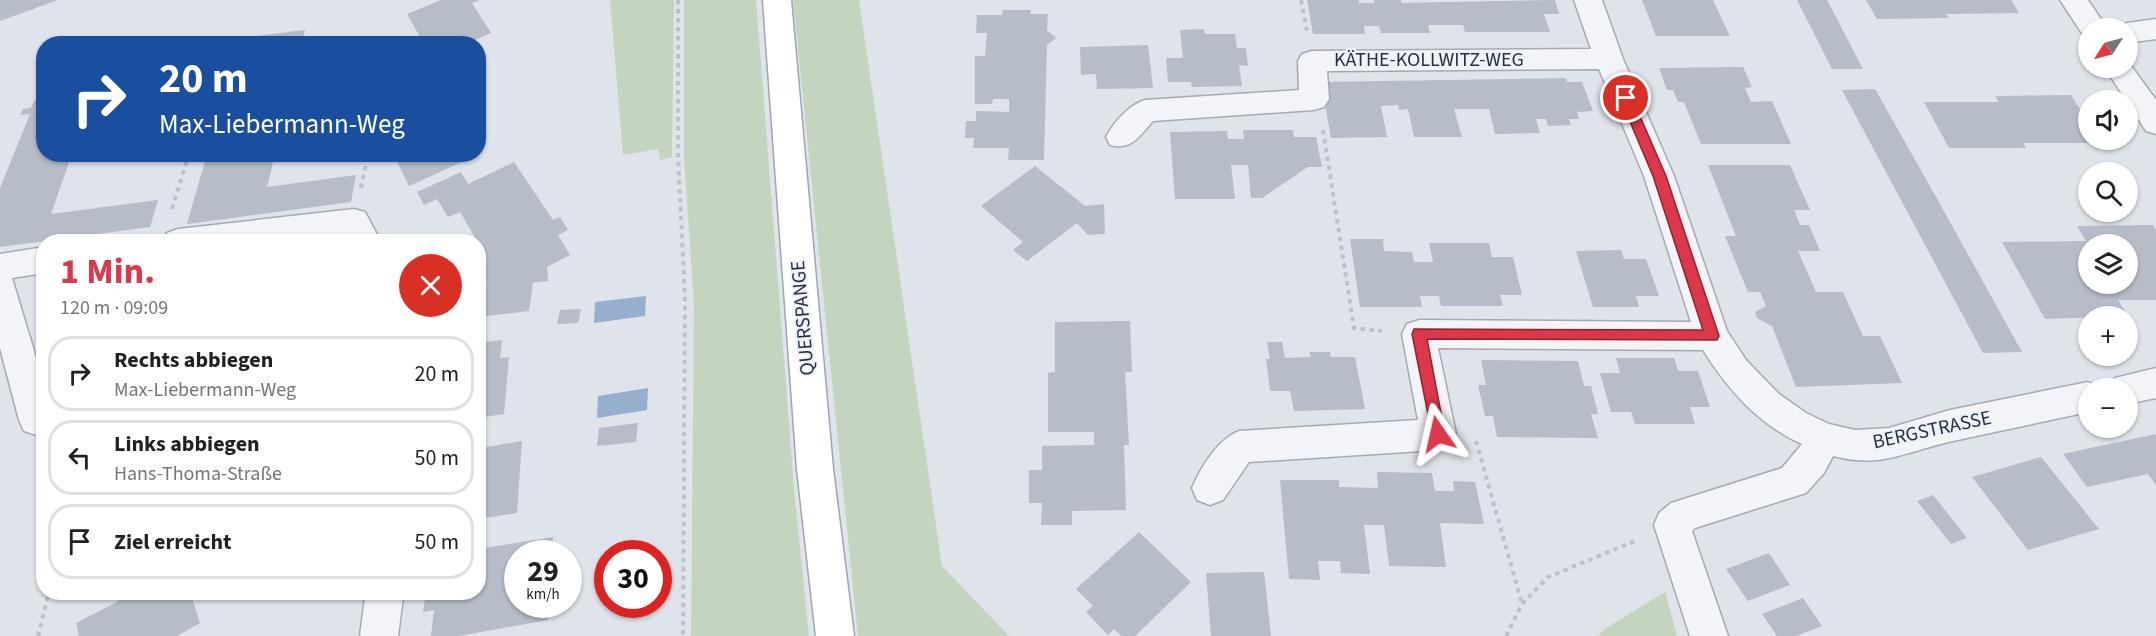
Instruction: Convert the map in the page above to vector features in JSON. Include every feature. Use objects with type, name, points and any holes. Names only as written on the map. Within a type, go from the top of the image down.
[{"type":"main road","name":"QUERSPANGE","points":[[777,0],[815,469],[835,636]]},
{"type":"street","name":"BERGSTRASSE","points":[[1588,0],[1609,59],[1659,176],[1712,336],[1734,370],[1767,405],[1794,424],[1824,438],[1855,446],[1889,444],[1950,426],[2078,399]]},
{"type":"street","points":[[2074,0],[2086,18]]},
{"type":"street","points":[[2138,31],[2156,29]]},
{"type":"street","name":"KÄTHE-KOLLWITZ-WEG","points":[[1314,99],[1312,61],[1609,59]]},
{"type":"street","points":[[2126,78],[2156,123]]},
{"type":"street","points":[[1121,137],[1145,111],[1314,99]]},
{"type":"street","points":[[174,231],[354,221],[361,234]]},
{"type":"street","points":[[0,267],[36,261]]},
{"type":"street","points":[[0,286],[36,420]]},
{"type":"street","points":[[1210,488],[1239,447],[1438,434],[1419,334],[1712,336]]},
{"type":"street","points":[[2138,387],[2156,383]]},
{"type":"street","points":[[1709,636],[1672,525],[1684,515],[1793,482],[1811,462],[1824,438]]},
{"type":"street","points":[[379,636],[384,600]]},
{"type":"path","points":[[678,0],[678,156],[685,298],[683,636]]},
{"type":"path","points":[[1314,99],[1320,112],[1354,328],[1419,334]]},
{"type":"path","points":[[174,231],[187,162]]},
{"type":"path","points":[[1438,434],[1478,441],[1522,604]]},
{"type":"path","points":[[1506,636],[1522,604],[1548,577],[1672,525]]},
{"type":"path","points":[[38,636],[47,600]]},
{"type":"green space","points":[[610,0],[674,0],[672,157],[660,160],[658,149],[623,155]]},
{"type":"green space","points":[[684,0],[756,0],[794,488],[809,636],[691,636],[694,304],[684,157]]},
{"type":"green space","points":[[793,0],[859,0],[942,566],[1009,636],[858,636]]},
{"type":"green space","points":[[1665,592],[1677,636],[1597,636],[1606,628]]},
{"type":"water","points":[[646,296],[645,316],[594,323],[595,302]]},
{"type":"water","points":[[648,388],[647,410],[597,418],[598,396]]},
{"type":"building","points":[[0,0],[58,0],[0,21]]},
{"type":"building","points":[[441,0],[480,0],[472,3],[491,33],[484,36],[419,36],[407,14]]},
{"type":"building","points":[[1307,0],[1359,0],[1359,3],[1374,3],[1374,0],[1401,0],[1401,3],[1555,0],[1559,14],[1544,14],[1550,32],[1465,32],[1463,25],[1428,25],[1430,33],[1381,33],[1379,26],[1364,26],[1365,34],[1313,34]]},
{"type":"building","points":[[1642,0],[1713,0],[1730,36],[1656,36]]},
{"type":"building","points":[[1797,0],[1827,0],[1863,69],[1832,69]]},
{"type":"building","points":[[1866,0],[2011,0],[2019,13],[1946,14],[1949,18],[1877,19]]},
{"type":"building","points":[[1003,10],[1031,10],[1030,14],[1048,14],[1047,30],[1056,38],[1047,45],[1044,160],[1008,160],[1009,148],[973,148],[974,138],[965,138],[966,121],[976,121],[976,111],[1009,112],[1009,99],[993,99],[992,104],[975,104],[975,56],[985,56],[987,33],[976,33],[977,15],[1002,15]]},
{"type":"building","points":[[1204,29],[1205,34],[1235,34],[1237,48],[1246,48],[1248,66],[1239,65],[1242,86],[1192,87],[1191,82],[1168,82],[1166,58],[1183,58],[1180,30]]},
{"type":"building","points":[[305,30],[304,36],[256,36]]},
{"type":"building","points":[[1148,45],[1153,88],[1097,89],[1096,74],[1081,75],[1080,47]]},
{"type":"building","points":[[1743,67],[1752,87],[1745,88],[1751,102],[1772,101],[1791,144],[1701,144],[1684,102],[1678,102],[1673,90],[1667,90],[1659,68]]},
{"type":"building","points":[[1566,78],[1567,82],[1582,82],[1593,111],[1577,112],[1579,119],[1569,119],[1571,125],[1548,126],[1546,119],[1536,119],[1540,133],[1495,134],[1489,109],[1454,109],[1462,137],[1414,137],[1408,109],[1399,110],[1398,105],[1381,106],[1387,137],[1331,138],[1321,82]]},
{"type":"building","points":[[1875,89],[2022,352],[1983,353],[1842,90]]},
{"type":"building","points":[[2071,95],[2078,106],[2078,143],[2023,143],[2026,148],[1949,148],[1924,102],[1999,102],[1995,96]]},
{"type":"building","points":[[36,101],[36,162],[69,162],[51,214],[158,200],[150,227],[98,234],[36,234],[36,242],[0,247],[0,188],[30,114],[20,115],[23,109],[31,108]]},
{"type":"building","points":[[1243,130],[1293,130],[1294,137],[1316,137],[1322,167],[1308,167],[1262,198],[1251,198],[1248,165],[1231,165],[1235,199],[1175,199],[1170,132],[1227,131],[1228,139],[1244,139]]},
{"type":"building","points":[[205,162],[273,162],[267,187],[356,175],[351,202],[187,224]]},
{"type":"building","points":[[397,162],[462,162],[409,186]]},
{"type":"building","points":[[514,162],[553,220],[560,217],[568,230],[558,235],[570,255],[547,267],[548,281],[533,283],[529,311],[486,316],[486,234],[473,234],[460,212],[448,217],[437,199],[424,205],[417,192],[461,172],[468,184]]},
{"type":"building","points":[[1708,165],[1790,165],[1810,210],[1794,210],[1800,225],[1809,225],[1820,251],[1798,251],[1816,292],[1843,292],[1863,336],[1880,336],[1902,383],[1796,387],[1772,326],[1757,318],[1755,312],[1766,306],[1760,292],[1748,292],[1725,236],[1736,236]]},
{"type":"building","points":[[1035,166],[1085,206],[1104,204],[1105,234],[1088,235],[1077,223],[1027,261],[1013,250],[1023,242],[981,206]]},
{"type":"building","points":[[2153,225],[2156,230],[2156,300],[2118,300],[2122,306],[2078,306],[2078,318],[2045,319],[2002,242],[2078,241],[2078,294],[2138,294],[2138,234],[2082,234],[2077,226]]},
{"type":"building","points":[[1350,239],[1383,239],[1384,251],[1412,252],[1414,262],[1433,262],[1429,243],[1489,243],[1492,257],[1513,257],[1522,295],[1500,295],[1503,306],[1441,306],[1439,296],[1420,296],[1422,307],[1360,307]]},
{"type":"building","points":[[1621,250],[1624,259],[1646,259],[1659,296],[1636,296],[1639,307],[1593,307],[1576,251]]},
{"type":"building","points":[[581,309],[578,323],[557,324],[560,310]]},
{"type":"building","points":[[1130,321],[1132,372],[1125,372],[1129,445],[1124,445],[1126,510],[1072,511],[1072,525],[1041,525],[1042,503],[1029,503],[1029,470],[1042,470],[1042,446],[1094,445],[1094,432],[1048,432],[1048,373],[1055,372],[1055,322]]},
{"type":"building","points":[[502,340],[500,358],[509,357],[504,414],[486,417],[486,342]]},
{"type":"building","points":[[1267,342],[1282,342],[1285,358],[1311,357],[1309,352],[1330,352],[1331,357],[1355,357],[1365,409],[1294,411],[1290,391],[1270,391],[1266,359],[1270,359]]},
{"type":"building","points":[[1616,358],[1674,358],[1678,371],[1698,371],[1710,407],[1690,407],[1695,424],[1635,424],[1631,412],[1611,412],[1600,373],[1620,373]]},
{"type":"building","points":[[1481,360],[1578,361],[1584,386],[1591,386],[1598,414],[1591,414],[1598,438],[1497,437],[1493,416],[1485,416],[1478,385],[1486,385]]},
{"type":"building","points":[[638,423],[636,442],[597,446],[599,428]]},
{"type":"building","points":[[2156,434],[2156,485],[2148,474],[2087,487],[2063,454],[2138,438]]},
{"type":"building","points":[[522,441],[517,513],[486,518],[486,447]]},
{"type":"building","points":[[2041,457],[2099,529],[2028,550],[1972,477]]},
{"type":"building","points":[[1377,472],[1432,473],[1435,491],[1454,491],[1453,481],[1475,482],[1484,524],[1440,523],[1446,567],[1389,566],[1384,525],[1364,525],[1370,574],[1341,573],[1340,561],[1318,561],[1320,580],[1289,579],[1280,480],[1339,480],[1339,487],[1378,488]]},
{"type":"building","points":[[1933,495],[1967,538],[1951,544],[1917,501]]},
{"type":"building","points":[[1139,532],[1191,582],[1135,636],[1122,636],[1114,629],[1108,635],[1086,612],[1093,606],[1076,589]]},
{"type":"building","points":[[553,537],[553,540],[534,540]]},
{"type":"building","points":[[504,545],[504,618],[548,618],[548,620],[459,636],[431,636],[434,610],[423,612],[425,600],[486,600],[486,548]]},
{"type":"building","points":[[1769,553],[1790,585],[1748,601],[1726,569]]},
{"type":"building","points":[[1264,572],[1271,636],[1211,636],[1206,573]]},
{"type":"building","points":[[1803,598],[1822,626],[1796,636],[1777,636],[1762,614]]},
{"type":"building","points":[[193,600],[200,623],[177,636],[79,636],[76,623],[119,601]]},
{"type":"route","points":[[1438,434],[1419,334],[1712,336],[1659,176],[1626,98]]}]
